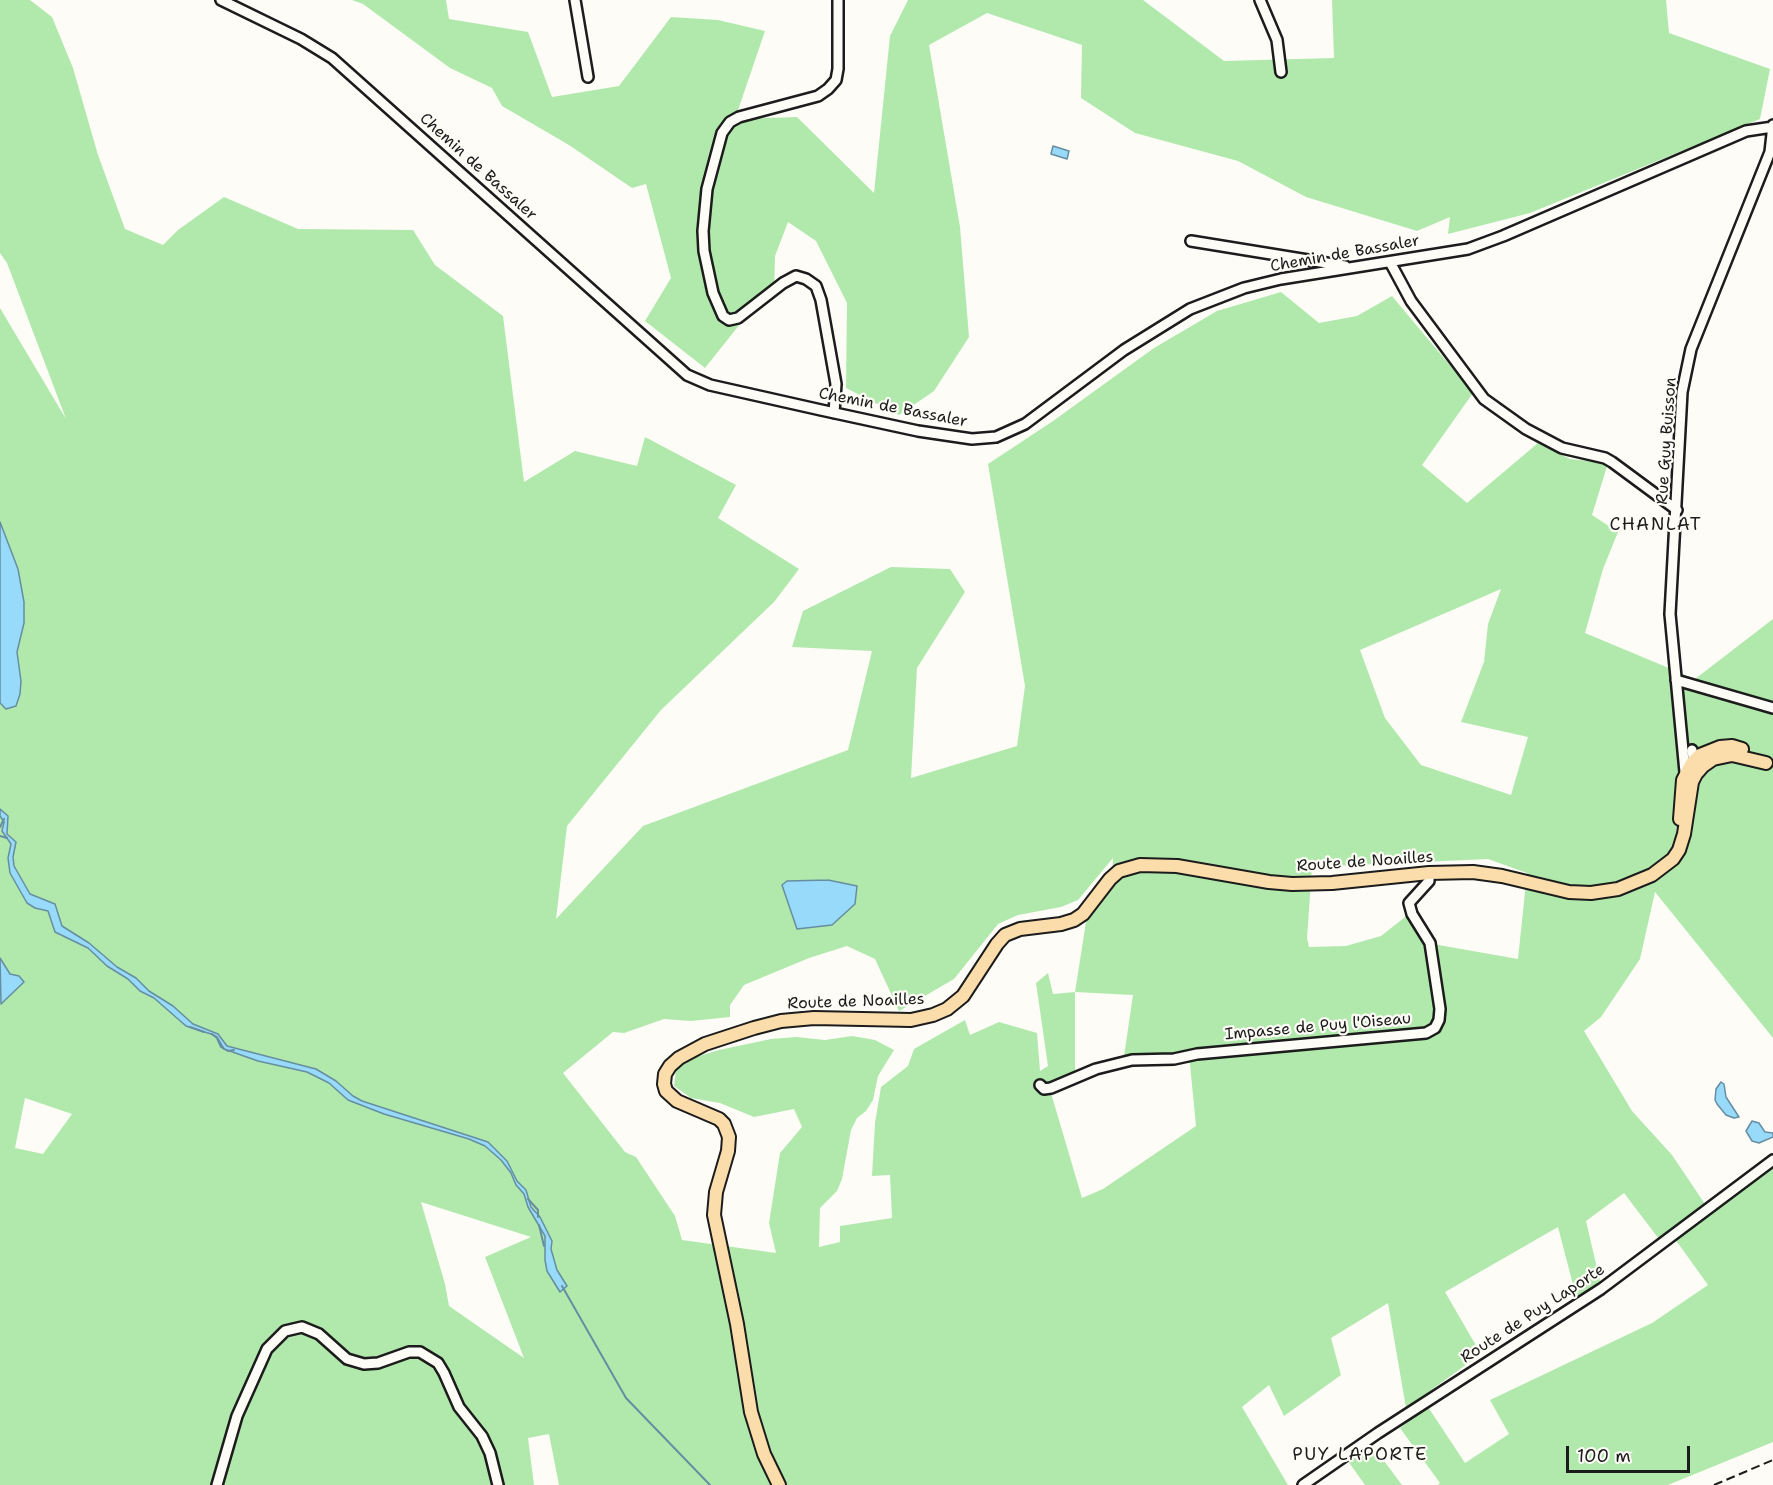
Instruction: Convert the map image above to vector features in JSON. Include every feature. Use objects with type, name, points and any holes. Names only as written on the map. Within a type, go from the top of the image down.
[{"type":"main road","points":[[1663,868],[1677,841],[1681,790],[1693,762],[1709,750],[1732,746],[1752,753],[1769,765]]},
{"type":"main road","points":[[1693,762],[1732,754],[1769,765]]},
{"type":"main road","name":"Route de Noailles","points":[[779,1485],[764,1454],[751,1412],[737,1324],[714,1215],[716,1192],[728,1151],[728,1133],[724,1124],[716,1117],[677,1101],[668,1094],[664,1088],[664,1080],[672,1064],[688,1052],[705,1044],[771,1023],[814,1018],[911,1020],[933,1016],[947,1009],[963,996],[1005,935],[1020,929],[1061,924],[1074,920],[1083,914],[1110,879],[1119,871],[1129,867],[1158,864],[1292,884],[1332,883],[1429,873],[1487,873],[1560,891],[1580,893],[1618,889],[1642,880],[1663,868],[1678,850],[1686,823],[1692,782],[1696,774],[1693,762]]},
{"type":"street","name":"Chemin de Bassaler","points":[[221,0],[301,39],[332,58],[687,375],[710,385],[834,413],[918,431],[972,439],[996,437],[1025,424],[1124,350],[1190,309],[1244,288],[1281,279],[1468,249],[1746,131],[1773,126]]},
{"type":"street","points":[[575,0],[588,77]]},
{"type":"street","points":[[834,413],[836,384],[821,300],[816,286],[796,276],[738,318],[729,320],[723,316],[713,293],[704,251],[703,231],[707,189],[722,134],[730,122],[739,117],[818,96],[836,80],[838,0]]},
{"type":"street","points":[[1260,0],[1277,40],[1281,72]]},
{"type":"street","name":"Rue Guy Buisson","points":[[1693,762],[1683,737],[1670,614],[1682,392],[1691,349],[1770,152],[1773,126]]},
{"type":"street","points":[[1191,242],[1356,268]]},
{"type":"street","points":[[1390,262],[1411,301],[1484,399],[1526,429],[1562,448],[1605,458],[1612,462],[1677,510]]},
{"type":"street","points":[[1676,680],[1773,708]]},
{"type":"street","name":"Impasse de Puy l'Oiseau","points":[[1040,1085],[1044,1089],[1051,1088],[1096,1069],[1132,1060],[1174,1059],[1197,1054],[1426,1033],[1435,1028],[1439,1020],[1440,1009],[1430,943],[1412,914],[1409,903],[1410,899],[1429,881],[1429,873]]},
{"type":"street","name":"Route de Puy Laporte","points":[[1303,1485],[1388,1426],[1601,1289],[1773,1160]]},
{"type":"street","points":[[217,1485],[237,1416],[267,1349],[285,1331],[302,1327],[319,1334],[347,1359],[364,1364],[378,1363],[409,1352],[420,1352],[438,1363],[459,1407],[482,1436],[490,1454],[498,1485]]},
{"type":"green space","points":[[0,0],[30,0],[52,17],[73,68],[98,155],[125,229],[163,245],[178,230],[224,197],[298,229],[413,230],[435,265],[503,316],[524,482],[575,451],[637,466],[645,437],[736,485],[718,518],[799,569],[774,602],[661,710],[567,826],[556,919],[643,826],[848,750],[872,651],[792,647],[803,611],[891,567],[950,569],[965,592],[917,668],[911,778],[1017,746],[1025,686],[988,464],[1053,421],[1154,348],[1217,311],[1281,292],[1319,323],[1357,316],[1392,296],[1473,393],[1422,465],[1467,503],[1538,443],[1570,459],[1608,463],[1592,515],[1618,532],[1603,569],[1585,633],[1695,679],[1773,619],[1773,1038],[1655,892],[1640,959],[1601,1017],[1584,1031],[1632,1111],[1672,1155],[1705,1204],[1659,1239],[1624,1193],[1586,1221],[1600,1281],[1577,1300],[1558,1227],[1445,1292],[1481,1354],[1406,1408],[1388,1303],[1331,1338],[1341,1375],[1284,1416],[1269,1385],[1242,1407],[1288,1485],[559,1485],[549,1434],[528,1438],[534,1485],[0,1485],[0,308],[66,419],[7,263],[0,253]],"holes":[[[1501,589],[1488,624],[1484,662],[1461,722],[1528,737],[1511,795],[1421,765],[1385,718],[1360,650]],[[1113,858],[1112,882],[1086,922],[1075,992],[1053,994],[1048,973],[1036,983],[1048,1066],[1040,1071],[1037,1033],[999,1022],[970,1035],[965,1020],[914,1049],[908,1066],[881,1087],[875,1123],[872,1176],[890,1175],[892,1218],[840,1226],[840,1242],[819,1247],[820,1208],[837,1191],[842,1179],[851,1130],[857,1118],[866,1111],[873,1100],[878,1076],[894,1050],[875,1040],[852,1036],[825,1040],[796,1037],[771,1039],[693,1058],[676,1069],[674,1086],[691,1098],[720,1103],[754,1117],[794,1109],[802,1127],[780,1153],[769,1223],[776,1253],[682,1240],[675,1216],[636,1157],[625,1152],[563,1073],[613,1032],[624,1033],[664,1019],[691,1021],[730,1017],[730,1005],[744,985],[809,958],[847,946],[875,959],[899,1011],[954,979],[998,924],[1018,915],[1061,907],[1078,900]],[[1488,859],[1527,873],[1518,959],[1433,944],[1414,910],[1381,936],[1346,946],[1309,947],[1307,938],[1312,867]],[[1075,992],[1133,995],[1124,1056],[1189,1054],[1196,1126],[1103,1189],[1082,1198],[1051,1093],[1075,1083]],[[25,1098],[72,1114],[43,1154],[15,1148]],[[421,1202],[531,1237],[485,1257],[524,1358],[449,1306],[445,1284]]]},
{"type":"green space","points":[[352,0],[446,0],[449,19],[528,32],[552,97],[619,86],[671,17],[718,20],[765,31],[735,119],[797,117],[874,193],[890,36],[908,0],[1143,0],[1224,61],[1334,58],[1332,0],[1666,0],[1669,33],[1770,69],[1760,119],[1530,213],[1448,234],[1450,217],[1417,231],[1306,197],[1238,161],[1135,133],[1081,98],[1082,45],[987,13],[929,45],[960,227],[969,337],[934,391],[899,415],[846,388],[847,303],[816,241],[788,222],[775,256],[774,297],[752,309],[705,368],[645,321],[671,278],[646,184],[632,188],[569,145],[502,106],[492,88],[450,68],[363,4]]},
{"type":"green space","points":[[1773,1165],[1773,1442],[1668,1485],[1438,1485],[1440,1483],[1400,1428],[1428,1407],[1465,1463],[1509,1434],[1490,1400],[1652,1323],[1708,1285],[1675,1239]]},
{"type":"green space","points":[[1372,1445],[1402,1485],[1365,1485],[1348,1461]]},
{"type":"water","points":[[1053,146],[1069,151],[1067,159],[1051,154]]},
{"type":"water","points":[[0,522],[18,569],[24,602],[24,623],[17,652],[21,681],[20,694],[16,706],[6,709],[0,703]]},
{"type":"water","points":[[0,809],[8,816],[7,834],[16,842],[14,866],[30,894],[55,904],[62,926],[89,943],[117,967],[136,978],[149,991],[173,1006],[193,1024],[218,1034],[227,1046],[316,1069],[362,1101],[488,1142],[507,1161],[517,1181],[526,1190],[531,1207],[540,1217],[552,1241],[551,1249],[557,1270],[567,1286],[560,1292],[547,1271],[545,1236],[511,1173],[501,1160],[485,1146],[469,1139],[384,1114],[348,1100],[329,1083],[307,1072],[258,1061],[224,1049],[217,1037],[186,1026],[154,998],[140,991],[128,979],[107,966],[88,948],[55,932],[48,911],[35,908],[27,903],[10,873],[8,858],[11,844],[2,831],[4,822],[0,816]]},
{"type":"water","points":[[828,880],[857,886],[855,904],[832,925],[797,929],[782,885],[787,881]]},
{"type":"water","points":[[0,958],[10,974],[19,976],[24,982],[1,1004]]},
{"type":"water","points":[[1721,1082],[1724,1084],[1726,1097],[1739,1117],[1726,1115],[1717,1104],[1716,1089]]},
{"type":"water","points":[[1752,1121],[1759,1123],[1765,1132],[1773,1133],[1773,1137],[1759,1143],[1752,1141],[1746,1131]]},
{"type":"waterway","points":[[0,827],[4,819]]},
{"type":"waterway","points":[[0,836],[7,838]]},
{"type":"waterway","points":[[190,1027],[204,1032]]},
{"type":"waterway","points":[[212,1034],[217,1038],[221,1047],[228,1051],[234,1050]]},
{"type":"waterway","points":[[528,1199],[538,1210],[538,1217]]},
{"type":"waterway","points":[[539,1225],[544,1246]]},
{"type":"waterway","points":[[562,1286],[626,1398],[710,1485]]},
{"type":"railway","points":[[1714,1485],[1773,1460]]},
{"type":"district","name":"CHANLAT","points":[[1656,525]]},
{"type":"district","name":"PUY LAPORTE","points":[[1360,1455]]}]
